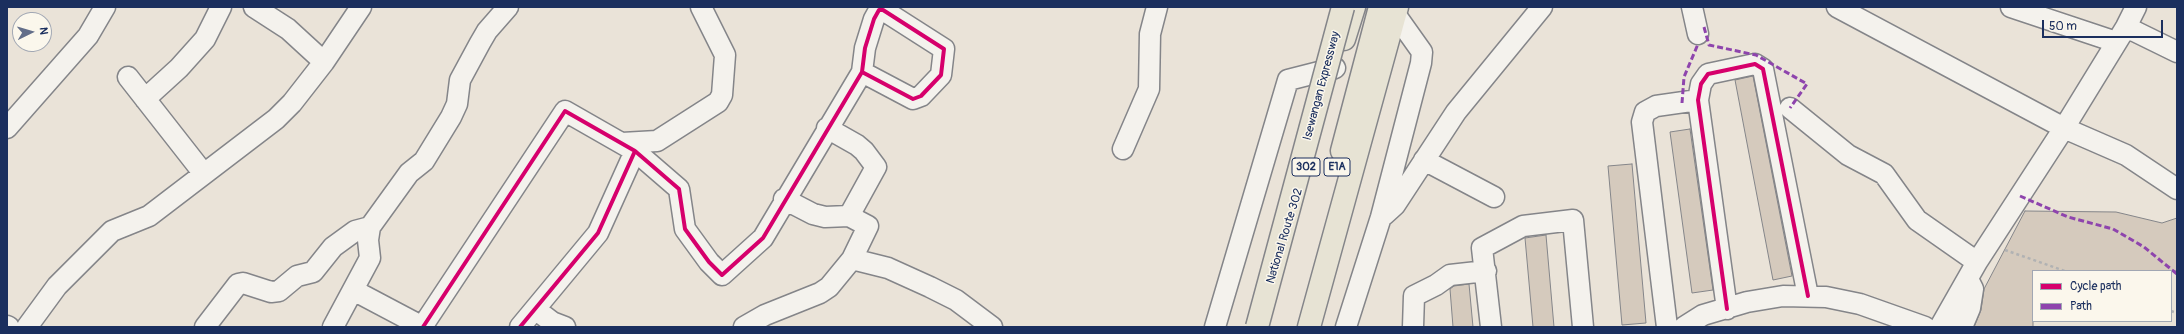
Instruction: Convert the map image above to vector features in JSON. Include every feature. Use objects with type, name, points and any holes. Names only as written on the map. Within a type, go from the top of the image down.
[{"type":"highway","name":"Isewangan Expressway","points":[[1257,327],[1343,7]]},
{"type":"highway","name":"National Route 302","points":[[1257,327],[1354,7]]},
{"type":"highway","name":"E1A","points":[[1294,327],[1391,9]]},
{"type":"highway","points":[[1309,327],[1391,9]]},
{"type":"street","points":[[7,128],[88,36],[105,7]]},
{"type":"street","points":[[145,99],[179,68],[204,39],[221,7]]},
{"type":"street","points":[[254,7],[288,29],[324,62]]},
{"type":"street","points":[[27,327],[57,286],[112,231],[149,216],[276,119],[292,103],[324,62],[361,7]]},
{"type":"street","points":[[333,327],[370,258],[368,240],[370,228],[408,173],[424,161],[451,117],[457,104],[460,80],[487,31],[508,7]]},
{"type":"street","points":[[628,147],[657,141],[718,102],[722,95],[725,56],[701,7]]},
{"type":"street","points":[[1123,149],[1149,89],[1150,34],[1157,7]]},
{"type":"street","points":[[1381,217],[1395,205],[1456,112],[1542,7]]},
{"type":"street","points":[[1692,7],[1698,34]]},
{"type":"street","points":[[1837,7],[2064,128],[2126,154],[2177,189]]},
{"type":"street","points":[[2011,7],[2121,35],[2177,52]]},
{"type":"street","points":[[1940,327],[1973,270],[2064,128],[2121,35],[2136,7]]},
{"type":"street","points":[[1346,327],[1381,217],[1421,63],[1422,52],[1391,9]]},
{"type":"street","points":[[353,290],[423,327],[565,111],[628,147],[678,189],[685,229],[709,262],[722,275],[763,238],[784,199],[862,72],[865,48],[878,10],[883,10],[944,49],[941,75],[921,96],[913,98],[862,72]]},
{"type":"street","points":[[1727,309],[1698,100],[1701,84],[1708,74],[1755,64],[1763,69],[1808,296]]},
{"type":"street","points":[[1215,327],[1288,80],[1335,68]]},
{"type":"street","points":[[128,77],[204,174]]},
{"type":"street","points":[[1667,327],[1642,122],[1645,112],[1656,106],[1698,100]]},
{"type":"street","points":[[1790,108],[1848,155],[1884,174],[1917,220],[1973,270],[1973,289],[1970,308],[1962,327]]},
{"type":"street","points":[[827,128],[857,145],[864,151],[876,167],[848,216]]},
{"type":"street","points":[[520,327],[598,233],[628,147]]},
{"type":"street","points":[[1424,160],[1494,197]]},
{"type":"street","points":[[744,327],[765,315],[820,293],[829,287],[852,259],[868,226],[848,216],[825,217],[813,214],[784,199]]},
{"type":"street","points":[[1491,327],[1486,271],[1482,248],[1523,226],[1573,220],[1584,327]]},
{"type":"street","points":[[205,327],[238,284],[243,283],[271,292],[279,291],[297,276],[313,272],[333,247],[355,232],[370,228]]},
{"type":"street","points":[[852,259],[888,268],[930,286],[956,300],[992,327]]},
{"type":"street","points":[[1412,327],[1414,296],[1436,285],[1450,275],[1486,271]]},
{"type":"street","points":[[1684,327],[1704,315],[1747,302],[1783,296],[1808,296],[1826,297],[1860,304],[1925,327]]},
{"type":"street","points":[[535,309],[552,322],[565,327]]},
{"type":"path","points":[[1989,245],[2062,270]]},
{"type":"building","points":[[1753,76],[1792,276],[1773,280],[1735,80]]},
{"type":"building","points":[[1690,129],[1713,290],[1692,293],[1670,132]]},
{"type":"building","points":[[1632,164],[1646,323],[1622,325],[1608,166]]},
{"type":"building","points":[[2025,211],[2116,212],[2162,223],[2177,218],[2177,271],[2032,270],[2033,327],[1974,327],[1981,310],[1984,289]]},
{"type":"building","points":[[1546,235],[1554,327],[1533,327],[1525,238]]},
{"type":"building","points":[[1469,284],[1473,327],[1453,327],[1450,289],[1454,286]]},
{"type":"marked path","points":[[1704,27],[1709,45],[1756,55],[1807,84],[1790,108]]},
{"type":"marked path","points":[[1682,103],[1684,77],[1698,44]]},
{"type":"marked path","points":[[2020,196],[2068,217],[2113,229],[2144,247],[2177,274]]},
{"type":"cycle path","points":[[635,151],[679,189],[685,229],[709,262],[722,275],[763,238],[862,72],[865,48],[874,19],[879,10],[883,10],[944,49],[941,75],[921,96],[913,99],[862,72]]},
{"type":"cycle path","points":[[1727,309],[1698,100],[1701,84],[1708,74],[1755,64],[1763,69],[1808,296]]},
{"type":"cycle path","points":[[423,327],[565,111],[635,151],[598,233],[520,327]]}]
